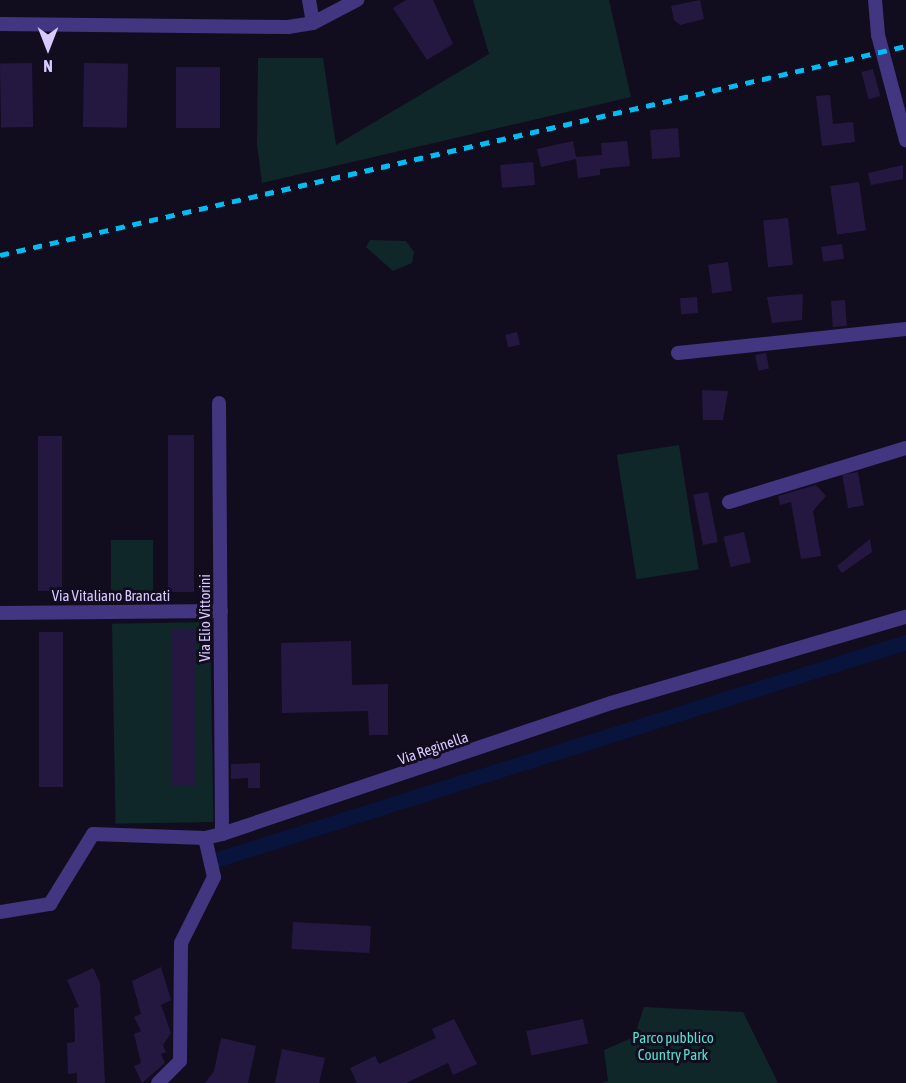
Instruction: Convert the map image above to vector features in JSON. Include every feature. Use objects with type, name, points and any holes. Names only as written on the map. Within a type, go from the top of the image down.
[{"type":"street","points":[[309,0],[313,23]]},
{"type":"street","points":[[0,24],[313,23],[357,0]]},
{"type":"street","points":[[875,0],[878,35],[906,140]]},
{"type":"street","points":[[678,354],[906,329]]},
{"type":"street","name":"Via Elio Vittorini","points":[[219,403],[222,834]]},
{"type":"street","points":[[729,502],[906,448]]},
{"type":"street","name":"Via Vitaliano Brancati","points":[[0,613],[221,612]]},
{"type":"street","name":"Via Reginella","points":[[0,912],[50,904],[93,834],[206,844],[222,834],[611,703],[906,617]]},
{"type":"street","points":[[158,1083],[180,1061],[181,943],[214,877],[206,844]]},
{"type":"green space","points":[[473,0],[609,0],[631,97],[262,183],[257,144],[258,58],[323,58],[336,145],[489,54]]},
{"type":"green space","points":[[370,240],[406,241],[414,252],[412,263],[393,271],[366,247]]},
{"type":"green space","points":[[679,445],[699,569],[636,579],[617,455]]},
{"type":"green space","points":[[111,540],[153,540],[153,598],[111,598]]},
{"type":"green space","points":[[210,622],[213,822],[116,824],[112,624]]},
{"type":"green space","name":"Parco pubblico Country Park","points":[[644,1007],[743,1012],[778,1083],[602,1083],[608,1081],[604,1050],[634,1037]]},
{"type":"building","points":[[406,0],[433,0],[453,44],[427,60],[393,8]]},
{"type":"building","points":[[700,0],[704,19],[680,25],[674,20],[671,6]]},
{"type":"building","points":[[32,63],[33,127],[1,128],[0,64]]},
{"type":"building","points":[[84,63],[128,64],[127,128],[83,127]]},
{"type":"building","points":[[176,67],[220,67],[220,128],[176,128]]},
{"type":"building","points":[[873,69],[880,96],[869,99],[861,72]]},
{"type":"building","points":[[830,95],[833,124],[853,122],[855,142],[822,146],[816,96]]},
{"type":"building","points":[[678,128],[680,157],[652,159],[650,130]]},
{"type":"building","points":[[573,141],[576,157],[602,155],[601,143],[627,141],[630,166],[600,169],[600,175],[578,178],[576,159],[541,167],[537,149]]},
{"type":"building","points":[[533,162],[535,185],[502,188],[500,165]]},
{"type":"building","points":[[903,165],[903,179],[871,185],[868,173]]},
{"type":"building","points":[[859,182],[866,231],[837,235],[830,186]]},
{"type":"building","points":[[788,218],[793,265],[768,267],[763,221]]},
{"type":"building","points":[[842,244],[844,259],[823,262],[821,247]]},
{"type":"building","points":[[728,262],[732,291],[712,294],[708,265]]},
{"type":"building","points":[[803,294],[802,320],[772,323],[767,297]]},
{"type":"building","points":[[697,297],[698,313],[681,314],[680,298]]},
{"type":"building","points":[[845,300],[847,326],[833,327],[831,301]]},
{"type":"building","points":[[517,332],[520,345],[508,347],[505,335]]},
{"type":"building","points":[[766,353],[769,369],[758,371],[755,355]]},
{"type":"building","points":[[702,390],[728,391],[723,420],[703,420]]},
{"type":"building","points":[[168,435],[194,435],[194,592],[168,592]]},
{"type":"building","points":[[38,436],[62,436],[62,591],[38,591]]},
{"type":"building","points":[[858,472],[864,505],[848,508],[842,475]]},
{"type":"building","points":[[816,485],[826,496],[813,511],[821,556],[801,559],[791,502],[780,505],[778,496]]},
{"type":"building","points":[[708,492],[718,542],[703,545],[693,495]]},
{"type":"building","points":[[744,532],[751,562],[731,567],[724,537]]},
{"type":"building","points":[[870,539],[872,552],[842,573],[837,566]]},
{"type":"building","points":[[172,630],[196,630],[196,786],[172,786]]},
{"type":"building","points":[[39,632],[63,632],[63,787],[39,787]]},
{"type":"building","points":[[351,641],[352,685],[388,684],[388,735],[369,735],[368,711],[282,713],[281,643]]},
{"type":"building","points":[[260,763],[260,788],[248,788],[248,778],[231,779],[231,764]]},
{"type":"building","points":[[293,922],[371,926],[369,953],[292,949]]},
{"type":"building","points":[[161,967],[171,1000],[161,1005],[171,1033],[163,1045],[166,1052],[161,1054],[165,1063],[142,1083],[134,1066],[141,1063],[134,1034],[141,1031],[134,1017],[141,1014],[132,981]]},
{"type":"building","points":[[93,968],[100,983],[105,1083],[77,1083],[77,1073],[68,1074],[67,1043],[75,1042],[74,1008],[79,1007],[67,980]]},
{"type":"building","points":[[454,1019],[477,1064],[453,1075],[448,1063],[406,1083],[357,1083],[350,1068],[375,1056],[379,1064],[436,1038],[432,1029]]},
{"type":"building","points":[[583,1019],[588,1043],[531,1056],[526,1031]]},
{"type":"building","points":[[221,1038],[256,1046],[248,1083],[205,1083],[214,1071]]},
{"type":"building","points":[[282,1049],[325,1058],[319,1083],[275,1083]]},
{"type":"waterway","points":[[218,859],[906,642]]},
{"type":"railway","points":[[0,255],[906,46]]}]
